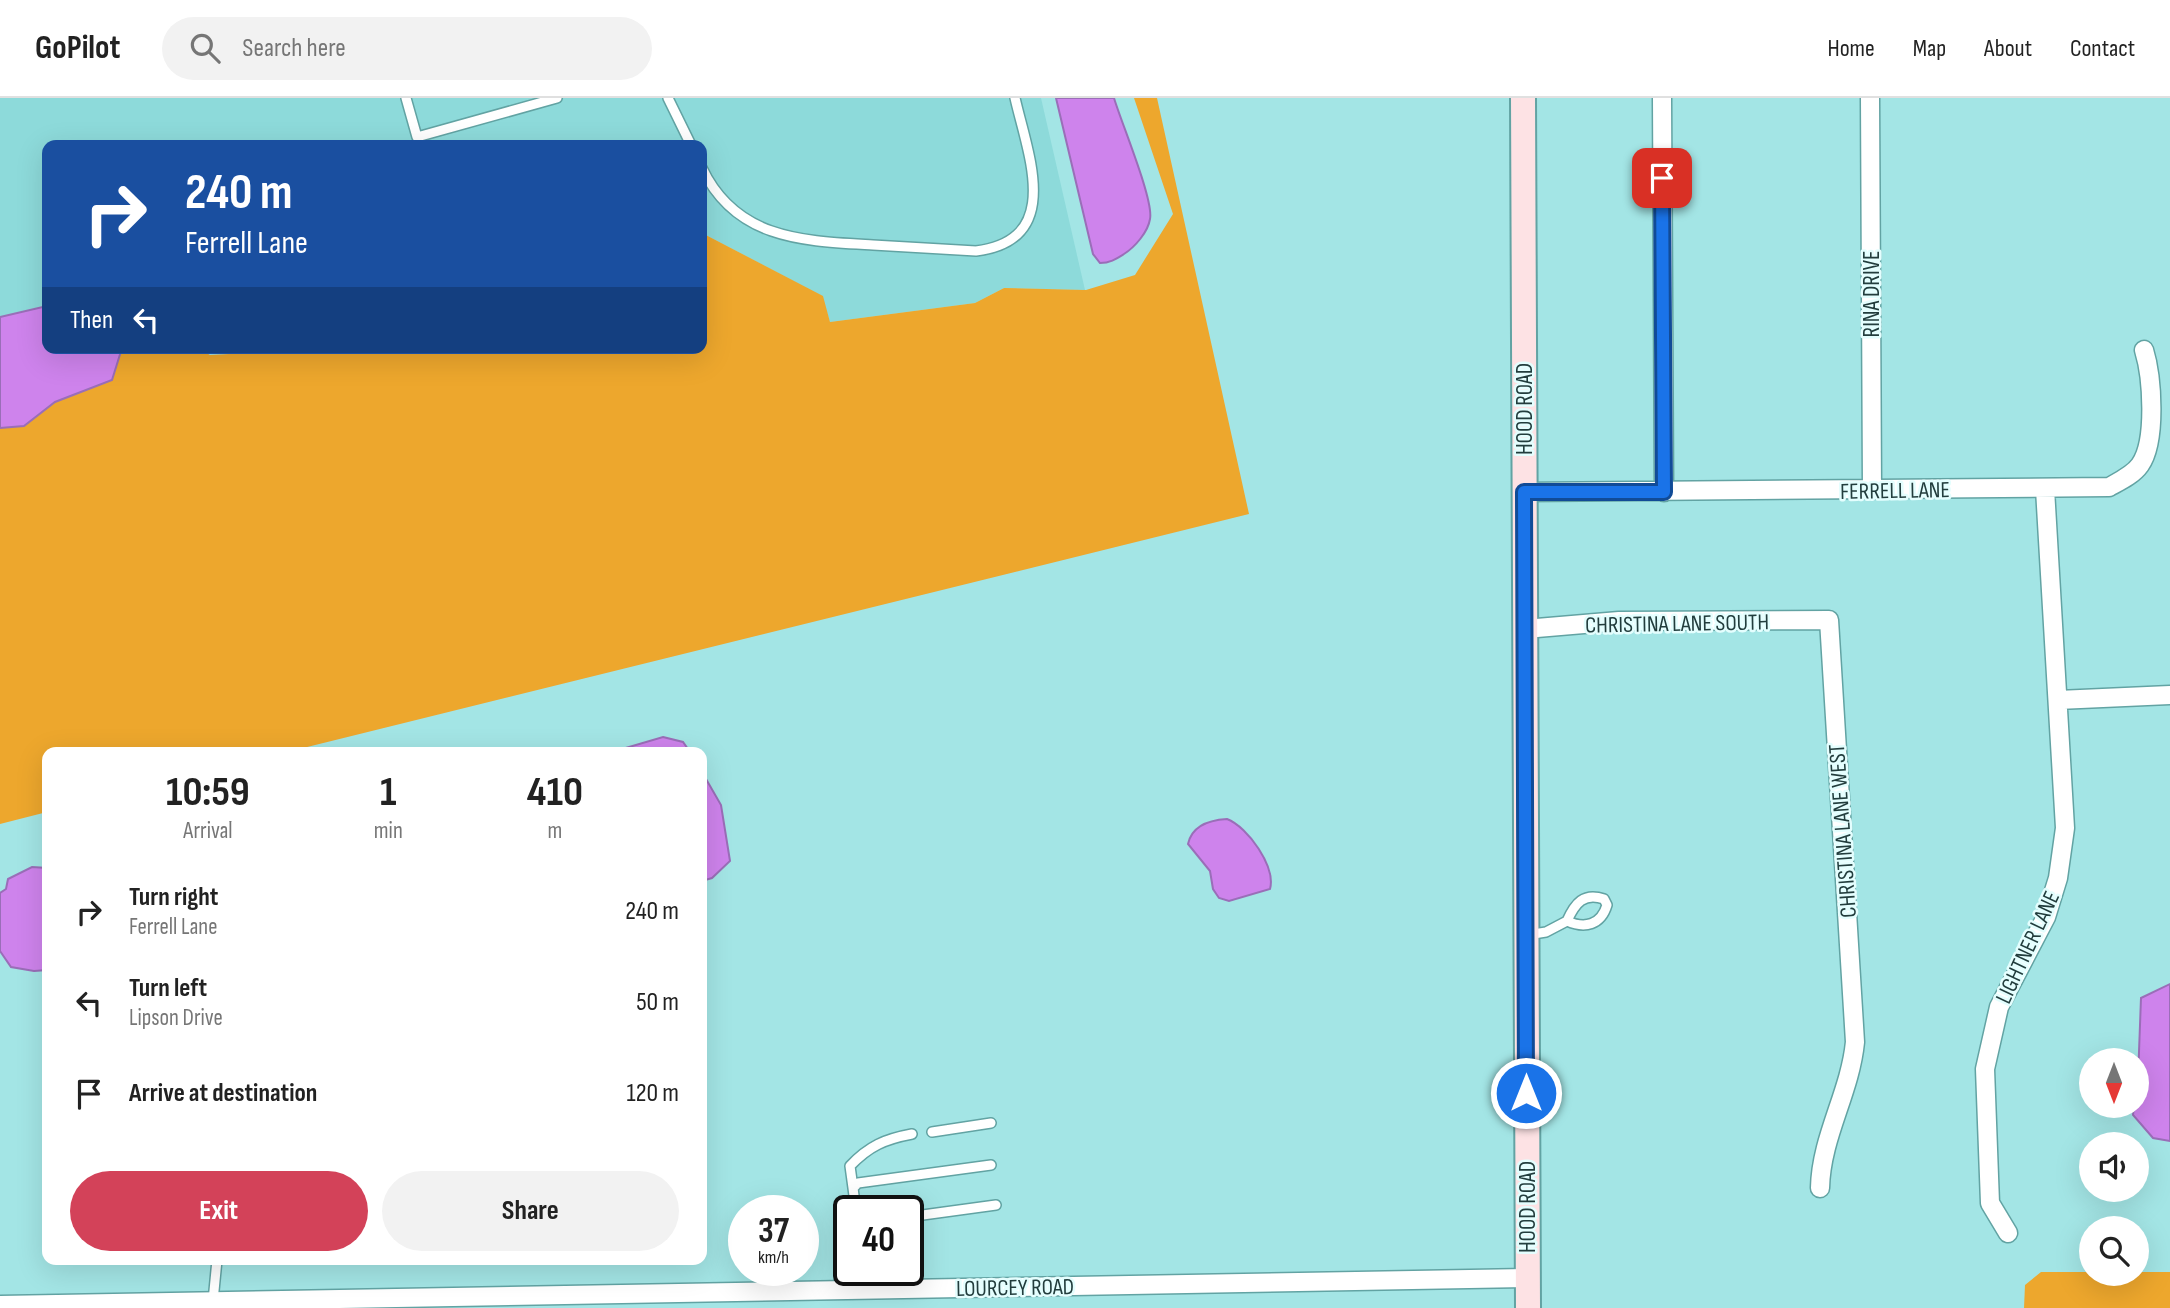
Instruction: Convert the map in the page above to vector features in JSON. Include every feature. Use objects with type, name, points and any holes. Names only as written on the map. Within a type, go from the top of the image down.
[{"type":"street","name":"HOOD ROAD","points":[[1523,98],[1528,1308]]},
{"type":"street","points":[[1662,98],[1664,492]]},
{"type":"street","name":"RINA DRIVE","points":[[1870,98],[1872,491]]},
{"type":"street","name":"FERRELL LANE","points":[[1524,492],[1872,491],[2109,486],[2125,479],[2140,465],[2150,435],[2149,371],[2144,350]]},
{"type":"street","name":"LIGHTNER LANE","points":[[2008,1233],[1990,1203],[1985,1069],[1999,1007],[2017,967],[2039,932],[2058,878],[2065,828],[2045,489]]},
{"type":"street","name":"CHRISTINA LANE SOUTH","points":[[1525,629],[1619,621],[1829,620]]},
{"type":"street","name":"CHRISTINA LANE WEST","points":[[1820,1188],[1825,1145],[1846,1087],[1855,1042],[1829,620]]},
{"type":"street","points":[[2058,700],[2170,695]]},
{"type":"street","name":"LOURCEY ROAD","points":[[0,1305],[1527,1278]]},
{"type":"lane","points":[[406,98],[417,137],[557,98]]},
{"type":"lane","points":[[668,98],[689,140]]},
{"type":"lane","points":[[707,180],[711,188],[729,207],[755,224],[783,236],[826,243],[976,251],[994,249],[1021,231],[1034,201],[1034,185],[1015,98]]},
{"type":"lane","points":[[1525,936],[1546,932],[1567,921]]},
{"type":"lane","points":[[932,1132],[990,1123]]},
{"type":"lane","points":[[854,1195],[850,1166],[866,1149],[890,1138],[912,1134]]},
{"type":"lane","points":[[853,1188],[858,1183],[990,1165]]},
{"type":"lane","points":[[924,1215],[996,1205]]},
{"type":"lane","points":[[213,1301],[217,1265]]},
{"type":"lane","points":[[862,1286],[862,1290]]},
{"type":"shaded area","points":[[0,98],[1041,98],[1085,290],[1004,288],[975,303],[830,322],[822,296],[707,236],[707,140],[42,140],[42,307],[0,317]]},
{"type":"shaded area","points":[[1056,98],[1114,98],[1142,179],[1150,209],[1149,224],[1132,247],[1110,261],[1100,263],[1093,254]]},
{"type":"shaded area","points":[[1134,98],[1157,98],[1249,514],[307,747],[42,747],[42,813],[0,824],[0,428],[24,426],[55,402],[112,380],[120,354],[707,354],[707,236],[823,296],[830,322],[975,303],[1004,288],[1086,290],[1135,275],[1173,214]]},
{"type":"shaded area","points":[[42,307],[42,354],[120,354],[112,380],[55,402],[24,426],[0,428],[0,317]]},
{"type":"shaded area","points":[[663,737],[683,742],[686,747],[629,747]]},
{"type":"shaded area","points":[[707,781],[721,805],[730,861],[707,880]]},
{"type":"shaded area","points":[[1227,819],[1243,830],[1259,849],[1269,870],[1270,889],[1229,901],[1219,898],[1213,889],[1210,871],[1188,844],[1193,832],[1198,828]]},
{"type":"shaded area","points":[[32,867],[42,868],[42,970],[11,967],[0,951],[0,893],[6,889],[8,879]]},
{"type":"shaded area","points":[[2170,984],[2170,1141],[2153,1138],[2136,1118],[2149,1118],[2149,1048],[2139,1048],[2141,998]]},
{"type":"shaded area","points":[[2041,1272],[2079,1272],[2079,1286],[2149,1286],[2149,1272],[2170,1272],[2170,1308],[2024,1308],[2025,1285]]},
{"type":"route","points":[[1526,1093],[1524,492],[1664,492],[1662,178]]}]
